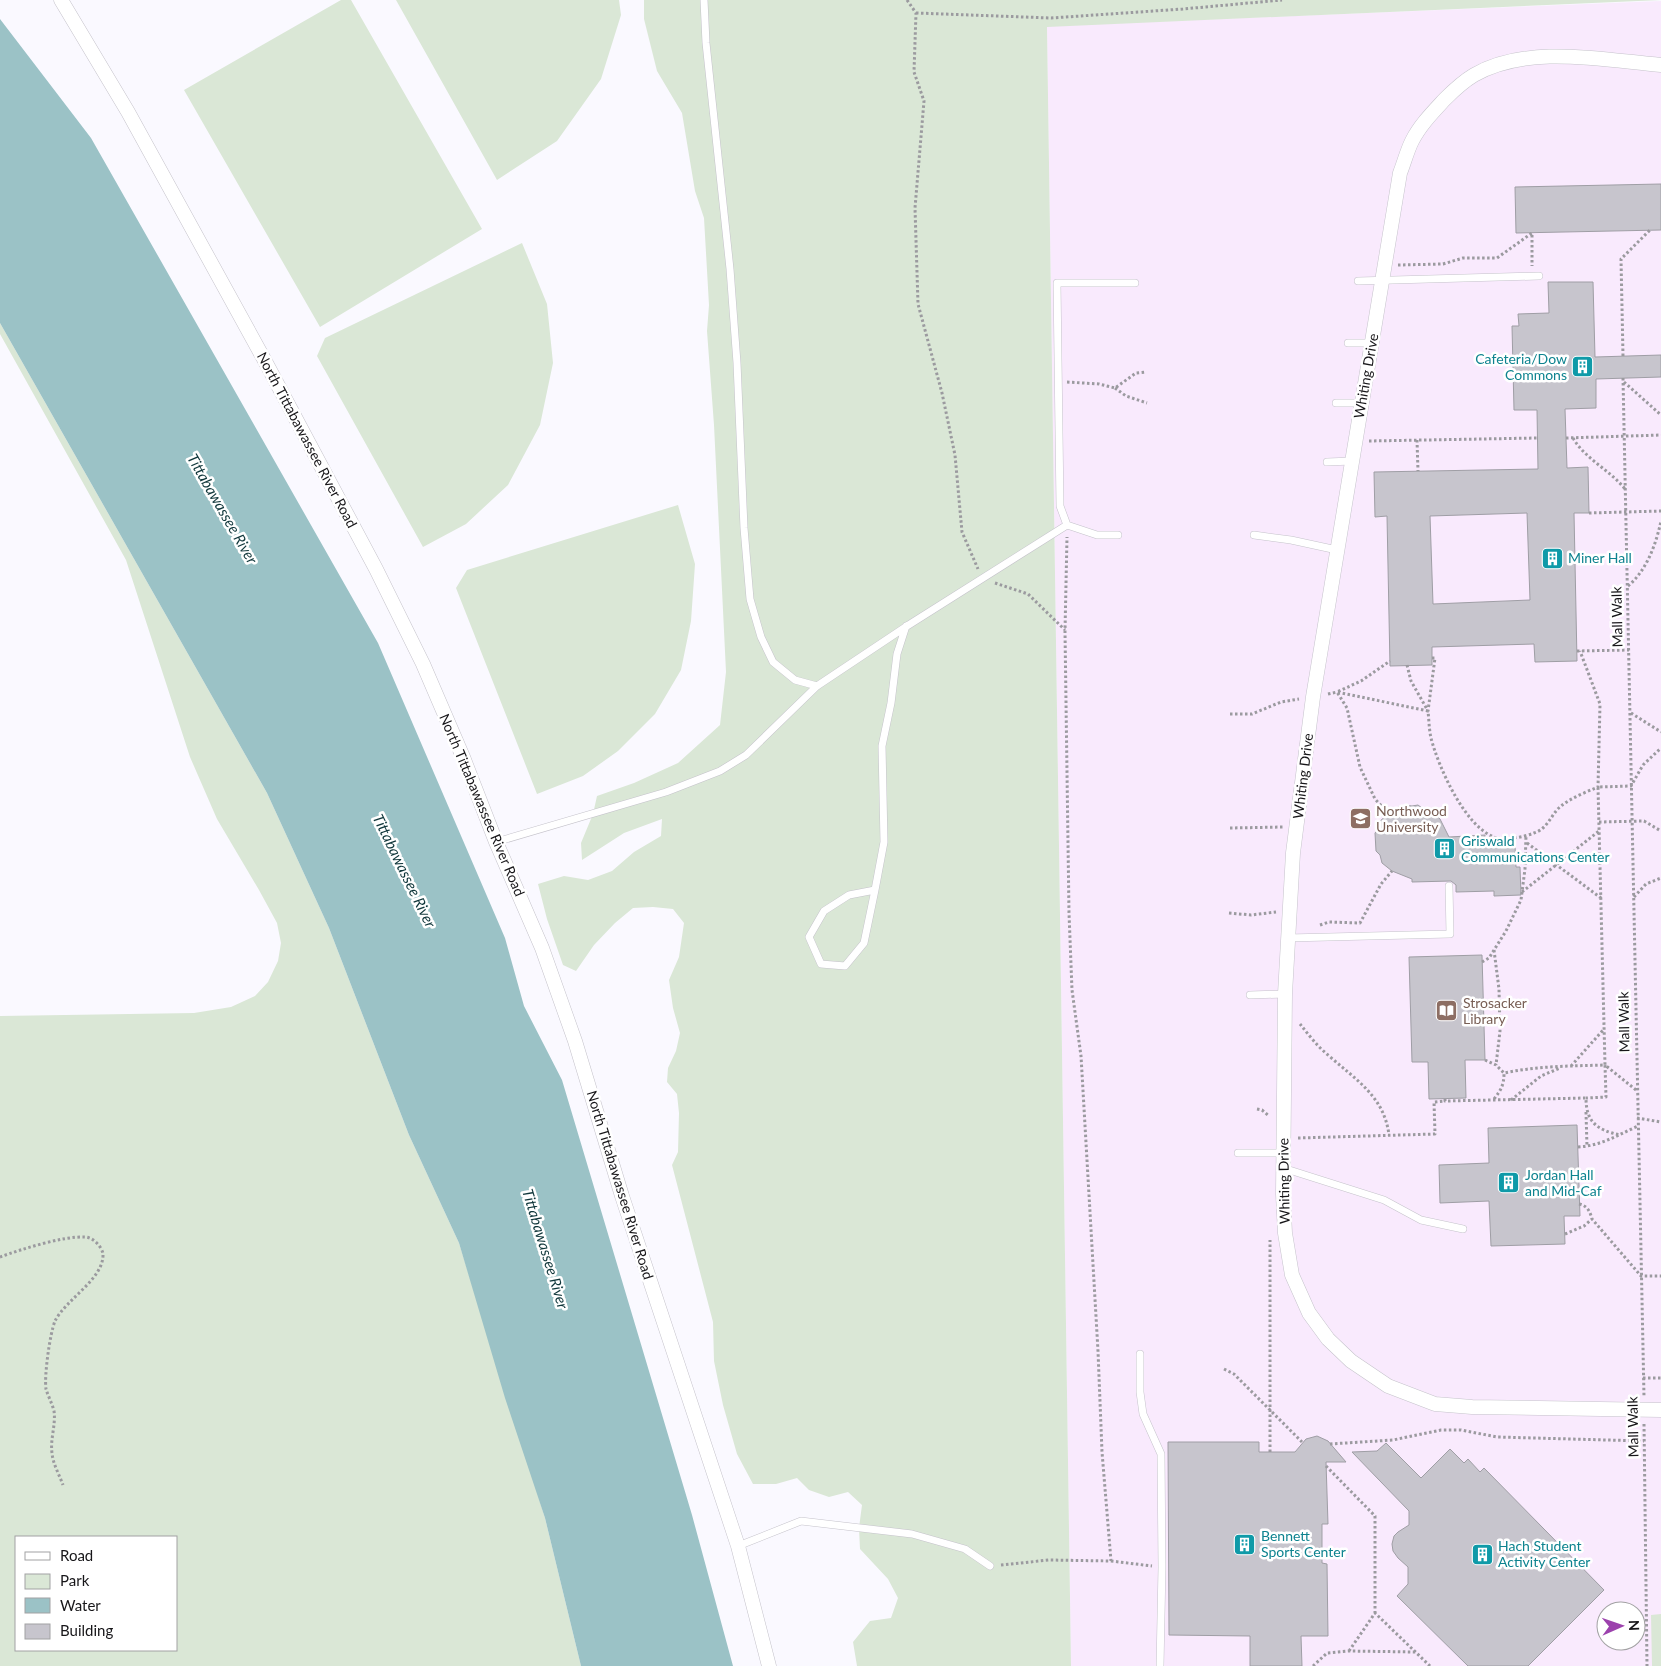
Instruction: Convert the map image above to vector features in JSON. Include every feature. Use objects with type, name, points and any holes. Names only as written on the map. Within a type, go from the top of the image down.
[{"type":"street","name":"North Tittabawassee River Road","points":[[61,0],[128,112],[376,569],[423,664],[463,757],[496,842],[542,948],[575,1041],[622,1196],[738,1546],[769,1666]]},
{"type":"street","name":"Whiting Drive","points":[[1661,65],[1564,57],[1525,58],[1499,65],[1474,75],[1450,94],[1431,113],[1412,141],[1400,173],[1313,697],[1297,826],[1284,994],[1283,1128],[1284,1223],[1292,1274],[1309,1313],[1328,1339],[1351,1361],[1388,1386],[1435,1404],[1472,1407],[1661,1410]]},
{"type":"lane","points":[[704,0],[706,43],[731,279],[737,363],[744,528],[750,598],[761,638],[773,662],[795,680],[817,686]]},
{"type":"lane","points":[[1358,282],[1536,276]]},
{"type":"lane","points":[[1067,525],[1060,506],[1057,283],[1135,282]]},
{"type":"lane","points":[[1348,343],[1372,343]]},
{"type":"lane","points":[[1336,402],[1362,403]]},
{"type":"lane","points":[[1327,462],[1352,461]]},
{"type":"lane","points":[[496,842],[666,792],[720,771],[746,755],[817,686],[906,626],[1067,525]]},
{"type":"lane","points":[[1067,525],[1097,535],[1118,534]]},
{"type":"lane","points":[[1254,535],[1291,540],[1337,550]]},
{"type":"lane","points":[[875,890],[849,895],[824,911],[809,937],[821,964],[845,966],[864,943],[875,890],[884,842],[882,746],[891,703],[897,654],[906,626]]},
{"type":"lane","points":[[1288,938],[1450,934],[1449,886]]},
{"type":"lane","points":[[1250,995],[1284,994]]},
{"type":"lane","points":[[1238,1153],[1283,1153]]},
{"type":"lane","points":[[1283,1168],[1384,1200],[1421,1220],[1463,1230]]},
{"type":"lane","points":[[1140,1354],[1140,1392],[1143,1414],[1161,1454],[1162,1567],[1160,1666]]},
{"type":"lane","points":[[738,1546],[801,1521],[912,1534],[965,1549],[990,1566]]},
{"type":"path","points":[[907,0],[916,13],[914,72],[924,101],[915,208],[918,304],[942,393],[955,455],[962,532],[982,578],[1028,594],[1065,630]]},
{"type":"path","points":[[916,13],[1051,18],[1282,0]]},
{"type":"path","points":[[1623,356],[1621,259],[1650,230]]},
{"type":"path","points":[[1397,265],[1443,264],[1463,258],[1497,258],[1532,232],[1536,276]]},
{"type":"path","points":[[1116,388],[1136,373],[1146,372]]},
{"type":"path","name":"Mall Walk","points":[[1647,1666],[1644,1410],[1623,380],[1661,414]]},
{"type":"path","points":[[1059,382],[1099,384],[1116,388],[1126,396],[1147,403]]},
{"type":"path","points":[[1566,438],[1661,435]]},
{"type":"path","points":[[1368,441],[1537,438]]},
{"type":"path","points":[[1573,438],[1579,449],[1616,478],[1625,490]]},
{"type":"path","points":[[1417,440],[1418,471]]},
{"type":"path","points":[[1589,513],[1661,511]]},
{"type":"path","points":[[1627,586],[1642,570],[1649,559],[1661,521]]},
{"type":"path","points":[[1067,525],[1065,630],[1072,990],[1081,1056],[1102,1452],[1111,1560]]},
{"type":"path","points":[[1257,1109],[1262,1110],[1297,1138],[1389,1136],[1435,1134],[1434,1102],[1445,1100],[1606,1097],[1598,787],[1600,704],[1578,651],[1629,650]]},
{"type":"path","points":[[1432,658],[1435,658],[1428,711],[1431,738],[1455,794],[1472,820],[1482,830],[1496,838],[1536,833],[1550,822],[1560,807],[1598,787],[1632,786],[1643,765],[1661,748]]},
{"type":"path","points":[[1230,714],[1252,714],[1281,702],[1337,692],[1361,681],[1390,661]]},
{"type":"path","points":[[1407,665],[1411,681],[1428,711]]},
{"type":"path","points":[[1337,692],[1428,711]]},
{"type":"path","points":[[1337,692],[1347,708],[1360,767],[1375,800],[1388,813]]},
{"type":"path","points":[[1630,712],[1661,732]]},
{"type":"path","points":[[1599,822],[1644,821],[1661,831]]},
{"type":"path","points":[[1230,828],[1297,826]]},
{"type":"path","points":[[1522,892],[1599,831]]},
{"type":"path","points":[[1482,962],[1494,950],[1521,900],[1525,870],[1526,835]]},
{"type":"path","points":[[1526,843],[1601,898]]},
{"type":"path","points":[[1316,927],[1329,922],[1360,923],[1381,884],[1392,871]]},
{"type":"path","points":[[1634,897],[1646,884],[1661,878]]},
{"type":"path","points":[[1230,913],[1251,915],[1278,912],[1289,920]]},
{"type":"path","points":[[1494,950],[1499,989],[1500,1031],[1496,1065]]},
{"type":"path","points":[[1297,1021],[1326,1054],[1350,1073],[1380,1105],[1387,1122],[1389,1136]]},
{"type":"path","points":[[1571,1066],[1604,1028]]},
{"type":"path","points":[[1485,1060],[1496,1065],[1504,1073],[1502,1090],[1494,1100]]},
{"type":"path","points":[[1504,1073],[1521,1069],[1605,1065],[1637,1090]]},
{"type":"path","points":[[1511,1100],[1541,1076],[1563,1067]]},
{"type":"path","points":[[1586,1098],[1587,1147]]},
{"type":"path","points":[[1586,1111],[1596,1125],[1606,1132],[1620,1134]]},
{"type":"path","points":[[1637,1118],[1661,1122]]},
{"type":"path","points":[[1578,1148],[1608,1141],[1638,1126]]},
{"type":"path","points":[[1580,1204],[1589,1209],[1592,1220],[1641,1276],[1661,1276]]},
{"type":"path","points":[[1565,1234],[1575,1231],[1592,1220]]},
{"type":"path","points":[[1270,1234],[1270,1452]]},
{"type":"path","points":[[0,1257],[60,1240],[87,1237],[97,1243],[103,1254],[100,1268],[92,1279],[64,1306],[54,1323],[46,1370],[46,1388],[54,1411],[51,1451],[63,1485]]},
{"type":"path","points":[[1224,1369],[1234,1374],[1302,1442]]},
{"type":"path","points":[[1643,1378],[1661,1378]]},
{"type":"path","points":[[1330,1444],[1393,1440],[1441,1430],[1461,1430],[1497,1437],[1644,1441]]},
{"type":"path","points":[[1326,1466],[1374,1516],[1375,1614],[1349,1651]]},
{"type":"path","points":[[990,1566],[1049,1560],[1111,1560],[1162,1567]]},
{"type":"path","points":[[1375,1614],[1430,1666]]},
{"type":"path","points":[[1313,1666],[1327,1654],[1349,1651],[1416,1652]]},
{"type":"shaded area","name":"Northwood University","points":[[1661,1],[1661,1666],[1071,1666],[1047,26]]},
{"type":"green space","points":[[341,0],[351,0],[482,229],[320,327],[184,90]]},
{"type":"green space","points":[[396,0],[619,0],[621,15],[601,79],[557,141],[497,180]]},
{"type":"green space","points":[[644,0],[1661,0],[1047,27],[1071,1666],[857,1666],[853,1642],[870,1621],[891,1618],[898,1598],[888,1579],[860,1549],[859,1528],[862,1505],[848,1492],[829,1497],[809,1490],[797,1478],[776,1484],[753,1484],[737,1454],[723,1405],[714,1361],[713,1322],[672,1165],[678,1152],[679,1113],[677,1094],[667,1082],[668,1068],[676,1051],[680,1033],[673,1008],[669,980],[679,957],[684,923],[673,909],[633,908],[615,923],[594,945],[576,971],[563,965],[547,919],[538,884],[564,876],[588,880],[612,871],[634,852],[661,836],[662,819],[624,833],[582,860],[581,843],[593,814],[597,796],[634,783],[678,763],[720,725],[726,672],[714,425],[707,331],[709,305],[704,218],[695,191],[682,113],[657,71],[644,19]]},
{"type":"green space","points":[[522,243],[547,304],[553,363],[540,425],[508,485],[466,524],[423,547],[317,356],[325,338]]},
{"type":"green space","points":[[0,323],[267,793],[329,928],[409,1135],[459,1243],[545,1518],[581,1666],[0,1666],[0,1016],[194,1013],[231,1007],[255,996],[268,982],[278,961],[281,943],[277,923],[217,819],[190,757],[126,560],[0,334]]},
{"type":"green space","points":[[678,505],[695,564],[691,621],[681,670],[655,714],[618,751],[583,776],[537,794],[456,588],[467,570]]},
{"type":"green space","points":[[1661,1614],[1661,1666],[1652,1666],[1651,1615]]},
{"type":"water","name":"Tittabawassee River","points":[[0,19],[91,138],[378,643],[505,938],[524,1006],[562,1080],[692,1515],[733,1666],[581,1666],[545,1518],[505,1398],[459,1243],[409,1135],[329,928],[267,793],[0,323]]},
{"type":"building","points":[[1661,184],[1661,230],[1516,233],[1515,187]]},
{"type":"building","name":"Miner Hall","points":[[1548,282],[1593,282],[1595,357],[1661,355],[1661,377],[1596,379],[1596,408],[1565,409],[1567,468],[1588,467],[1589,513],[1574,513],[1577,661],[1535,662],[1534,644],[1432,647],[1432,665],[1390,666],[1387,516],[1375,517],[1374,472],[1538,469],[1537,410],[1514,410],[1512,326],[1519,326],[1518,314],[1549,313]],"holes":[[[1527,513],[1530,600],[1433,604],[1430,516]]]},
{"type":"building","name":"Griswald Communications Center","points":[[1405,805],[1418,805],[1430,810],[1440,819],[1449,837],[1485,835],[1485,846],[1515,845],[1516,867],[1520,867],[1521,895],[1494,896],[1494,891],[1456,892],[1456,885],[1451,881],[1412,882],[1412,879],[1392,871],[1382,863],[1380,855],[1376,851],[1375,833],[1380,827],[1379,822],[1388,814],[1388,811]]},
{"type":"building","name":"Strosacker Library","points":[[1482,955],[1485,1060],[1465,1060],[1466,1098],[1429,1099],[1428,1062],[1412,1062],[1409,957]]},
{"type":"building","name":"Jordan Hall and Mid-Caf","points":[[1577,1125],[1580,1216],[1564,1216],[1565,1244],[1491,1246],[1489,1201],[1440,1203],[1439,1165],[1489,1163],[1488,1128]]},
{"type":"building","name":"Bennett Sports Center","points":[[1317,1436],[1328,1441],[1346,1462],[1326,1462],[1328,1524],[1322,1524],[1322,1563],[1327,1564],[1328,1636],[1301,1636],[1302,1666],[1250,1666],[1250,1636],[1169,1635],[1168,1442],[1259,1442],[1259,1452],[1295,1452],[1306,1439]]},
{"type":"building","name":"Hach Student Activity Center","points":[[1386,1443],[1421,1478],[1450,1449],[1464,1463],[1468,1459],[1480,1472],[1484,1468],[1604,1590],[1528,1666],[1468,1666],[1397,1596],[1408,1584],[1408,1567],[1393,1551],[1392,1544],[1394,1536],[1409,1525],[1409,1511],[1352,1452],[1377,1451]]},
{"type":"place","name":"Cafeteria/Dow Commons","points":[[1583,367]]},
{"type":"place","name":"Miner Hall","points":[[1552,558]]},
{"type":"place","name":"Northwood University","points":[[1360,819]]},
{"type":"place","name":"Griswald Communications Center","points":[[1445,849]]},
{"type":"place","name":"Strosacker Library","points":[[1447,1011]]},
{"type":"place","name":"Jordan Hall and Mid-Caf","points":[[1509,1183]]},
{"type":"place","name":"Bennett Sports Center","points":[[1245,1544]]},
{"type":"place","name":"Hach Student Activity Center","points":[[1482,1554]]}]
